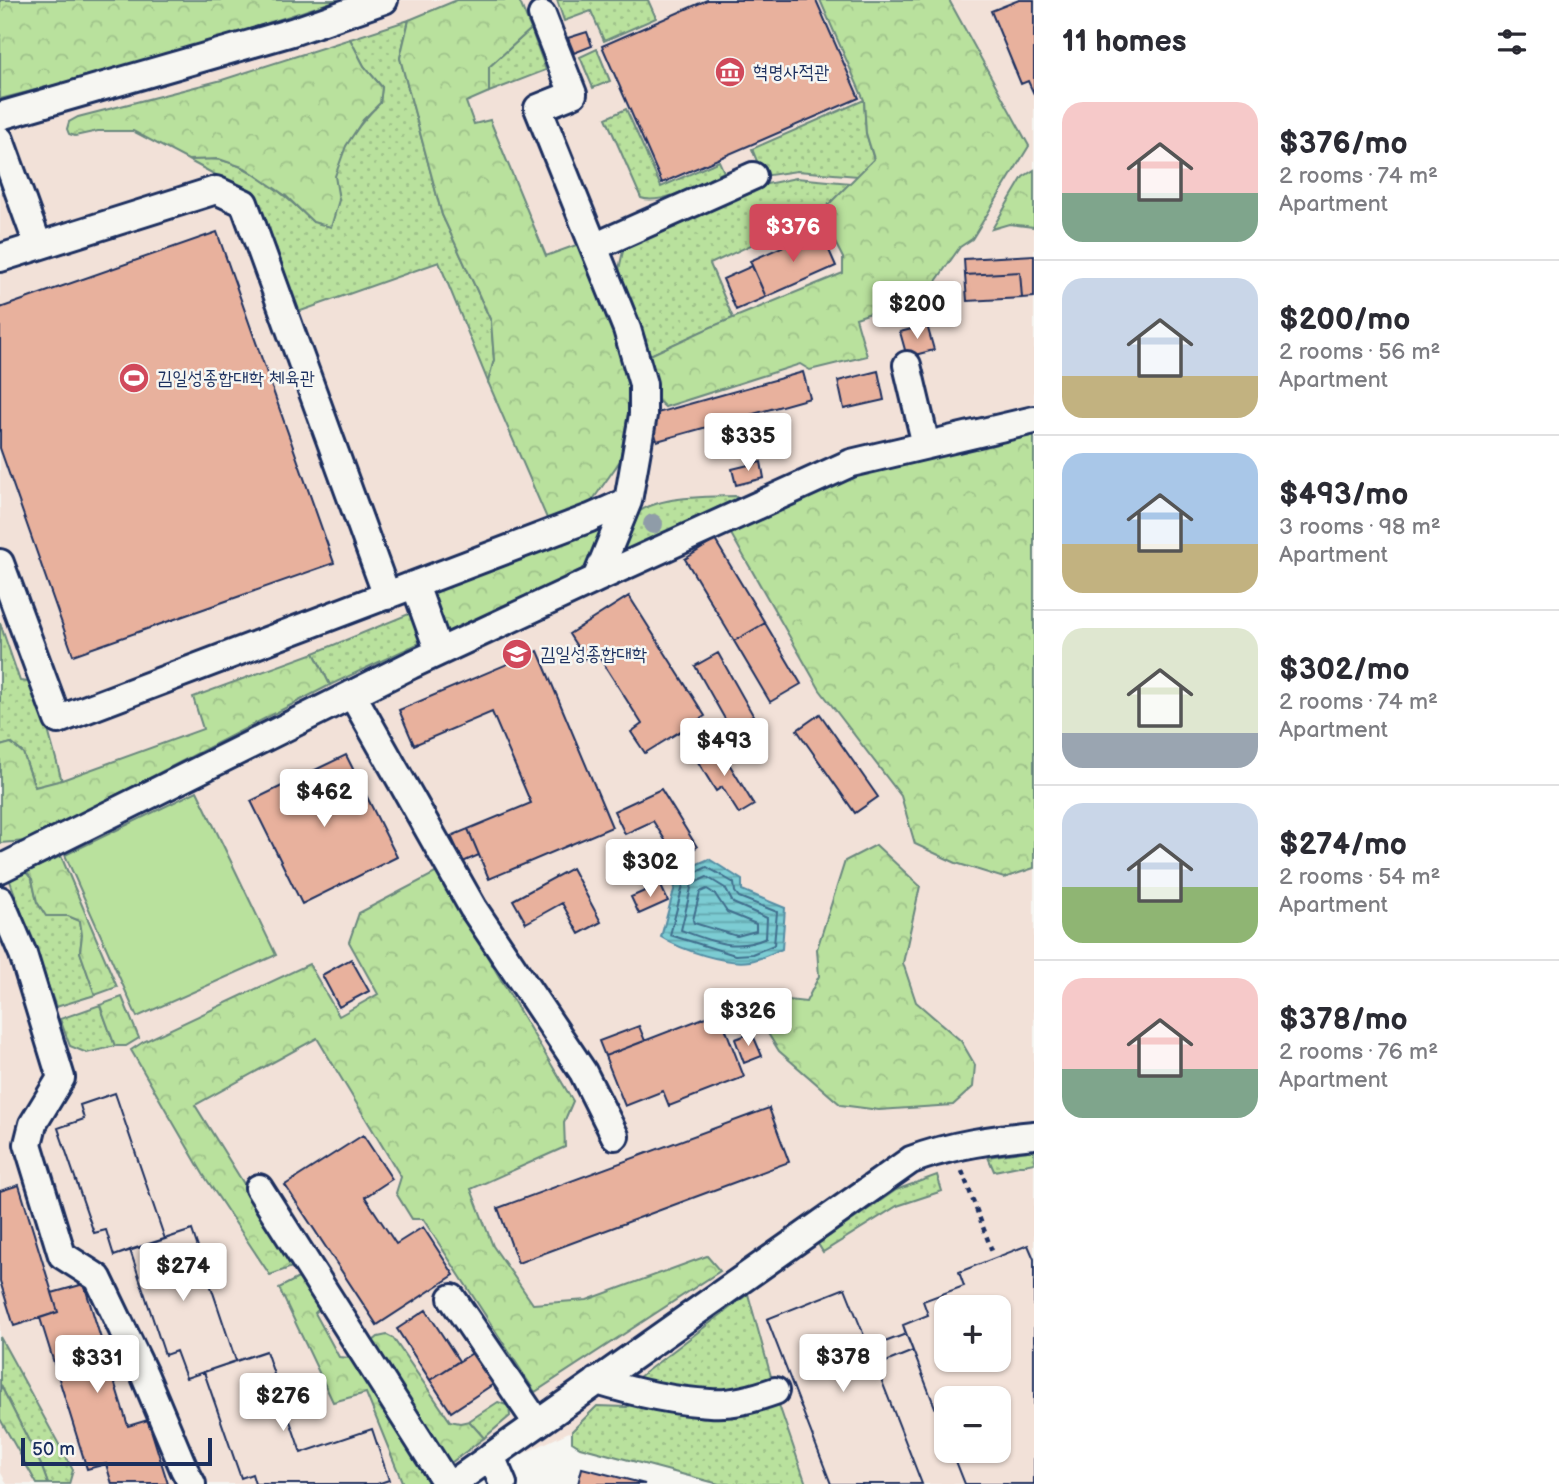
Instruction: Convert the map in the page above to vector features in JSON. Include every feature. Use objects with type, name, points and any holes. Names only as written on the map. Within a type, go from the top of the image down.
[{"type":"lane","points":[[0,116],[292,33],[384,0]]},
{"type":"lane","points":[[542,15],[573,94],[538,108],[627,329],[643,384],[643,415],[628,501],[596,579]]},
{"type":"lane","points":[[0,140],[38,245]]},
{"type":"lane","points":[[594,247],[753,176]]},
{"type":"lane","points":[[0,258],[216,190],[243,204],[387,596]]},
{"type":"lane","points":[[907,365],[926,445]]},
{"type":"lane","points":[[0,869],[439,652],[851,463],[1034,420]]},
{"type":"lane","points":[[0,564],[58,720],[387,596],[628,501]]},
{"type":"lane","points":[[415,585],[439,652]]},
{"type":"lane","points":[[352,694],[472,908],[583,1072],[615,1136]]},
{"type":"lane","points":[[0,900],[23,954],[61,1078],[33,1124],[28,1144],[62,1255],[98,1278],[192,1484]]},
{"type":"lane","points":[[259,1188],[449,1484],[911,1160],[934,1151],[1034,1135]]},
{"type":"lane","points":[[452,1298],[537,1423]]},
{"type":"lane","points":[[597,1381],[632,1391],[712,1404],[775,1391]]},
{"type":"lane","points":[[491,1456],[503,1484]]},
{"type":"path","points":[[960,1165],[992,1251]]},
{"type":"shaded area","name":"김일성종합대학","points":[[0,0],[1034,0],[1034,1484],[716,1484],[580,1448],[571,1442],[569,1432],[508,1461],[475,1484],[7,1484],[0,1471]]},
{"type":"green space","points":[[0,0],[338,0],[162,58],[0,99]]},
{"type":"green space","points":[[457,0],[519,0],[531,29],[489,67],[489,92],[466,102],[474,124],[490,120],[546,256],[579,244],[616,330],[629,374],[629,407],[620,461],[587,508],[549,523],[488,382],[494,360],[491,321],[442,215],[400,58],[409,20]]},
{"type":"green space","points":[[557,0],[648,0],[656,18],[604,41],[591,11],[564,21]]},
{"type":"green space","points":[[820,0],[949,0],[1029,146],[972,239],[960,247],[927,294],[856,318],[867,356],[810,370],[800,364],[665,407],[655,398],[650,355],[843,273],[843,258],[820,213],[874,159],[866,133],[864,100]]},
{"type":"green space","points":[[409,20],[400,58],[442,215],[491,321],[494,360],[488,382],[439,262],[298,312],[253,195],[188,160],[221,160],[246,169],[271,185],[313,222],[339,200],[335,178],[340,158],[358,127],[380,103],[382,87],[364,66],[350,39]]},
{"type":"green space","points":[[531,29],[546,70],[489,92],[489,67]]},
{"type":"green space","points":[[350,39],[364,66],[382,87],[380,103],[363,120],[346,146],[335,176],[339,200],[331,227],[313,222],[286,196],[245,168],[219,159],[188,160],[133,131],[98,131],[75,136],[69,134],[67,129],[69,122],[78,117],[222,80]]},
{"type":"green space","points":[[597,49],[610,81],[593,88],[580,57]]},
{"type":"green space","points":[[864,100],[866,133],[874,160],[858,176],[797,171],[763,176],[752,149]]},
{"type":"green space","points":[[626,109],[661,187],[719,161],[724,172],[671,196],[650,200],[641,198],[606,118]]},
{"type":"green space","points":[[1034,170],[1034,227],[1009,224],[992,229],[1023,177]]},
{"type":"green space","points":[[796,178],[851,183],[820,213],[710,264],[733,318],[650,355],[618,274],[623,251],[636,238],[757,186]]},
{"type":"green space","points":[[1034,429],[1034,868],[1004,878],[956,863],[915,844],[901,796],[820,690],[731,534],[855,470]]},
{"type":"green space","points":[[735,496],[742,503],[626,554],[619,553],[626,526],[645,508],[675,499]]},
{"type":"green space","points":[[603,525],[589,569],[580,578],[442,635],[428,594],[434,587]]},
{"type":"green space","points":[[416,611],[426,640],[330,685],[314,653]]},
{"type":"green space","points":[[0,623],[20,681],[29,682],[37,690],[62,781],[35,787],[23,753],[11,743],[0,746]]},
{"type":"green space","points":[[314,653],[330,685],[27,841],[0,843],[0,746],[11,743],[23,753],[35,787],[62,780],[203,729],[193,697]]},
{"type":"green space","points":[[197,791],[276,955],[137,1017],[65,855]]},
{"type":"green space","points":[[876,845],[920,886],[903,963],[916,1002],[961,1041],[975,1065],[973,1087],[953,1105],[879,1110],[841,1105],[779,1051],[762,1024],[741,1013],[733,999],[751,996],[806,1002],[819,976],[817,949],[845,861]]},
{"type":"green space","points":[[61,856],[117,987],[95,995],[80,952],[80,921],[68,916],[46,916],[37,902],[32,879],[26,872]]},
{"type":"green space","points":[[26,872],[32,879],[37,902],[80,921],[80,952],[95,995],[56,1007],[10,881],[14,875]]},
{"type":"green space","points":[[437,872],[573,1101],[564,1122],[565,1147],[471,1189],[493,1246],[533,1304],[587,1300],[707,1256],[720,1271],[535,1392],[423,1219],[412,1219],[396,1193],[401,1177],[317,1038],[195,1105],[295,1266],[270,1275],[203,1174],[131,1050],[309,964],[339,1016],[378,994],[349,942],[359,913]]},
{"type":"green space","points":[[122,997],[139,1038],[126,1046],[115,1046],[100,1005]]},
{"type":"green space","points":[[100,1005],[115,1046],[87,1053],[70,1046],[60,1019]]},
{"type":"green space","points":[[1034,1150],[1034,1163],[994,1171],[988,1157]]},
{"type":"green space","points":[[937,1175],[942,1191],[897,1206],[823,1252],[818,1244],[896,1190]]},
{"type":"green space","points":[[308,1273],[320,1308],[315,1313],[339,1357],[362,1359],[434,1477],[425,1484],[403,1484],[366,1393],[333,1402],[279,1288]]},
{"type":"green space","points":[[748,1294],[772,1380],[734,1390],[711,1391],[635,1380]]},
{"type":"green space","points":[[387,1335],[393,1338],[450,1421],[469,1421],[484,1438],[452,1462],[445,1463],[367,1346],[378,1337]]},
{"type":"green space","points":[[0,1337],[73,1470],[69,1484],[48,1484],[0,1384]]},
{"type":"green space","points":[[0,1384],[48,1484],[37,1484],[0,1419]]},
{"type":"green space","points":[[498,1402],[509,1406],[510,1416],[484,1438],[469,1421]]},
{"type":"green space","points":[[778,1402],[806,1484],[719,1484],[580,1447],[572,1442],[572,1431],[597,1406],[627,1407],[630,1404],[712,1415]]},
{"type":"water","points":[[709,859],[742,880],[742,890],[785,908],[782,949],[750,961],[729,961],[692,951],[661,937],[679,872]]},
{"type":"building","name":"혁명사적관","points":[[707,0],[816,0],[859,98],[662,183],[602,46]]},
{"type":"building","points":[[1019,0],[1034,0],[1034,94],[1028,81],[1021,84],[991,11]]},
{"type":"building","points":[[587,32],[592,46],[574,53],[568,38]]},
{"type":"building","points":[[820,230],[836,266],[766,297],[750,261]]},
{"type":"building","name":"김일성종합대학 체육관","points":[[217,232],[334,563],[73,655],[0,448],[0,308]]},
{"type":"building","points":[[1034,255],[1034,297],[1022,298],[1020,272],[965,275],[964,259]]},
{"type":"building","points":[[752,266],[766,297],[736,310],[723,279]]},
{"type":"building","points":[[1020,272],[1022,298],[967,301],[965,275]]},
{"type":"building","points":[[927,325],[934,350],[907,357],[900,332]]},
{"type":"building","points":[[878,371],[884,400],[844,409],[838,381]]},
{"type":"building","points":[[803,372],[810,398],[657,441],[650,415]]},
{"type":"building","points":[[761,462],[764,478],[736,485],[732,469]]},
{"type":"building","points":[[715,540],[765,623],[734,641],[685,559]]},
{"type":"building","points":[[629,596],[705,716],[645,753],[631,732],[642,724],[596,652],[585,659],[569,634]]},
{"type":"building","points":[[765,623],[801,684],[770,702],[734,641]]},
{"type":"building","points":[[538,651],[612,827],[489,879],[468,829],[531,803],[492,712],[414,745],[399,710]]},
{"type":"building","points":[[718,653],[753,715],[730,728],[695,666]]},
{"type":"building","points":[[820,714],[878,797],[855,813],[797,730]]},
{"type":"building","points":[[717,744],[754,805],[739,814],[722,787],[716,791],[695,757]]},
{"type":"building","points":[[346,755],[397,857],[302,904],[251,801]]},
{"type":"building","points":[[661,789],[697,847],[677,859],[653,821],[625,834],[614,811]]},
{"type":"building","points":[[468,829],[479,855],[463,862],[451,836]]},
{"type":"building","points":[[572,868],[601,922],[579,934],[562,903],[526,923],[513,900]]},
{"type":"building","points":[[660,884],[668,901],[639,914],[631,897]]},
{"type":"building","points":[[351,959],[369,991],[339,1007],[322,975]]},
{"type":"building","points":[[719,1012],[744,1077],[669,1106],[663,1091],[625,1106],[605,1056]]},
{"type":"building","points":[[639,1026],[645,1041],[605,1056],[599,1041]]},
{"type":"building","points":[[752,1033],[762,1056],[744,1063],[735,1039]]},
{"type":"building","points":[[115,1093],[165,1239],[192,1230],[236,1361],[266,1351],[301,1453],[372,1429],[389,1480],[377,1484],[255,1484],[252,1474],[241,1478],[204,1372],[186,1378],[176,1351],[165,1355],[130,1250],[114,1256],[106,1230],[94,1233],[58,1128],[84,1119],[80,1105]]},
{"type":"building","points":[[115,1093],[165,1239],[114,1256],[106,1230],[94,1233],[58,1128],[84,1119],[80,1105]]},
{"type":"building","points":[[769,1108],[789,1162],[518,1263],[498,1208]]},
{"type":"building","points":[[363,1135],[392,1179],[365,1197],[396,1244],[423,1227],[454,1275],[377,1325],[285,1185]]},
{"type":"building","points":[[19,1185],[58,1312],[14,1326],[0,1281],[0,1191]]},
{"type":"building","points":[[192,1230],[236,1361],[186,1378],[176,1351],[165,1355],[130,1250]]},
{"type":"building","points":[[1028,1245],[1034,1259],[1034,1484],[965,1484],[957,1463],[1011,1463],[1011,1386],[934,1386],[934,1405],[913,1351],[876,1366],[922,1484],[831,1484],[767,1319],[845,1288],[869,1348],[906,1334],[903,1325],[928,1315],[923,1301],[934,1297],[934,1372],[1011,1372],[1011,1295],[939,1295],[964,1286],[959,1272]]},
{"type":"building","points":[[1028,1245],[1034,1259],[1034,1484],[965,1484],[957,1463],[1011,1463],[1011,1386],[934,1386],[934,1405],[903,1325],[928,1315],[923,1301],[934,1297],[934,1372],[1011,1372],[1011,1295],[939,1295],[964,1286],[959,1272]]},
{"type":"building","points":[[84,1284],[128,1426],[148,1420],[168,1484],[112,1484],[106,1464],[87,1469],[40,1318],[58,1312],[52,1293]]},
{"type":"building","points":[[845,1288],[922,1484],[831,1484],[767,1319]]},
{"type":"building","points":[[426,1310],[459,1361],[430,1380],[397,1329]]},
{"type":"building","points":[[906,1334],[913,1351],[876,1366],[869,1348]]},
{"type":"building","points":[[266,1351],[301,1453],[372,1429],[389,1480],[377,1484],[255,1484],[252,1474],[241,1478],[204,1372]]},
{"type":"building","points":[[474,1352],[495,1383],[451,1412],[430,1380]]},
{"type":"building","points":[[582,1468],[645,1484],[578,1484]]},
{"type":"place","name":"혁명사적관","points":[[730,72]]},
{"type":"place","name":"김일성종합대학 체육관","points":[[134,378]]},
{"type":"place","name":"김일성종합대학","points":[[517,654]]}]
